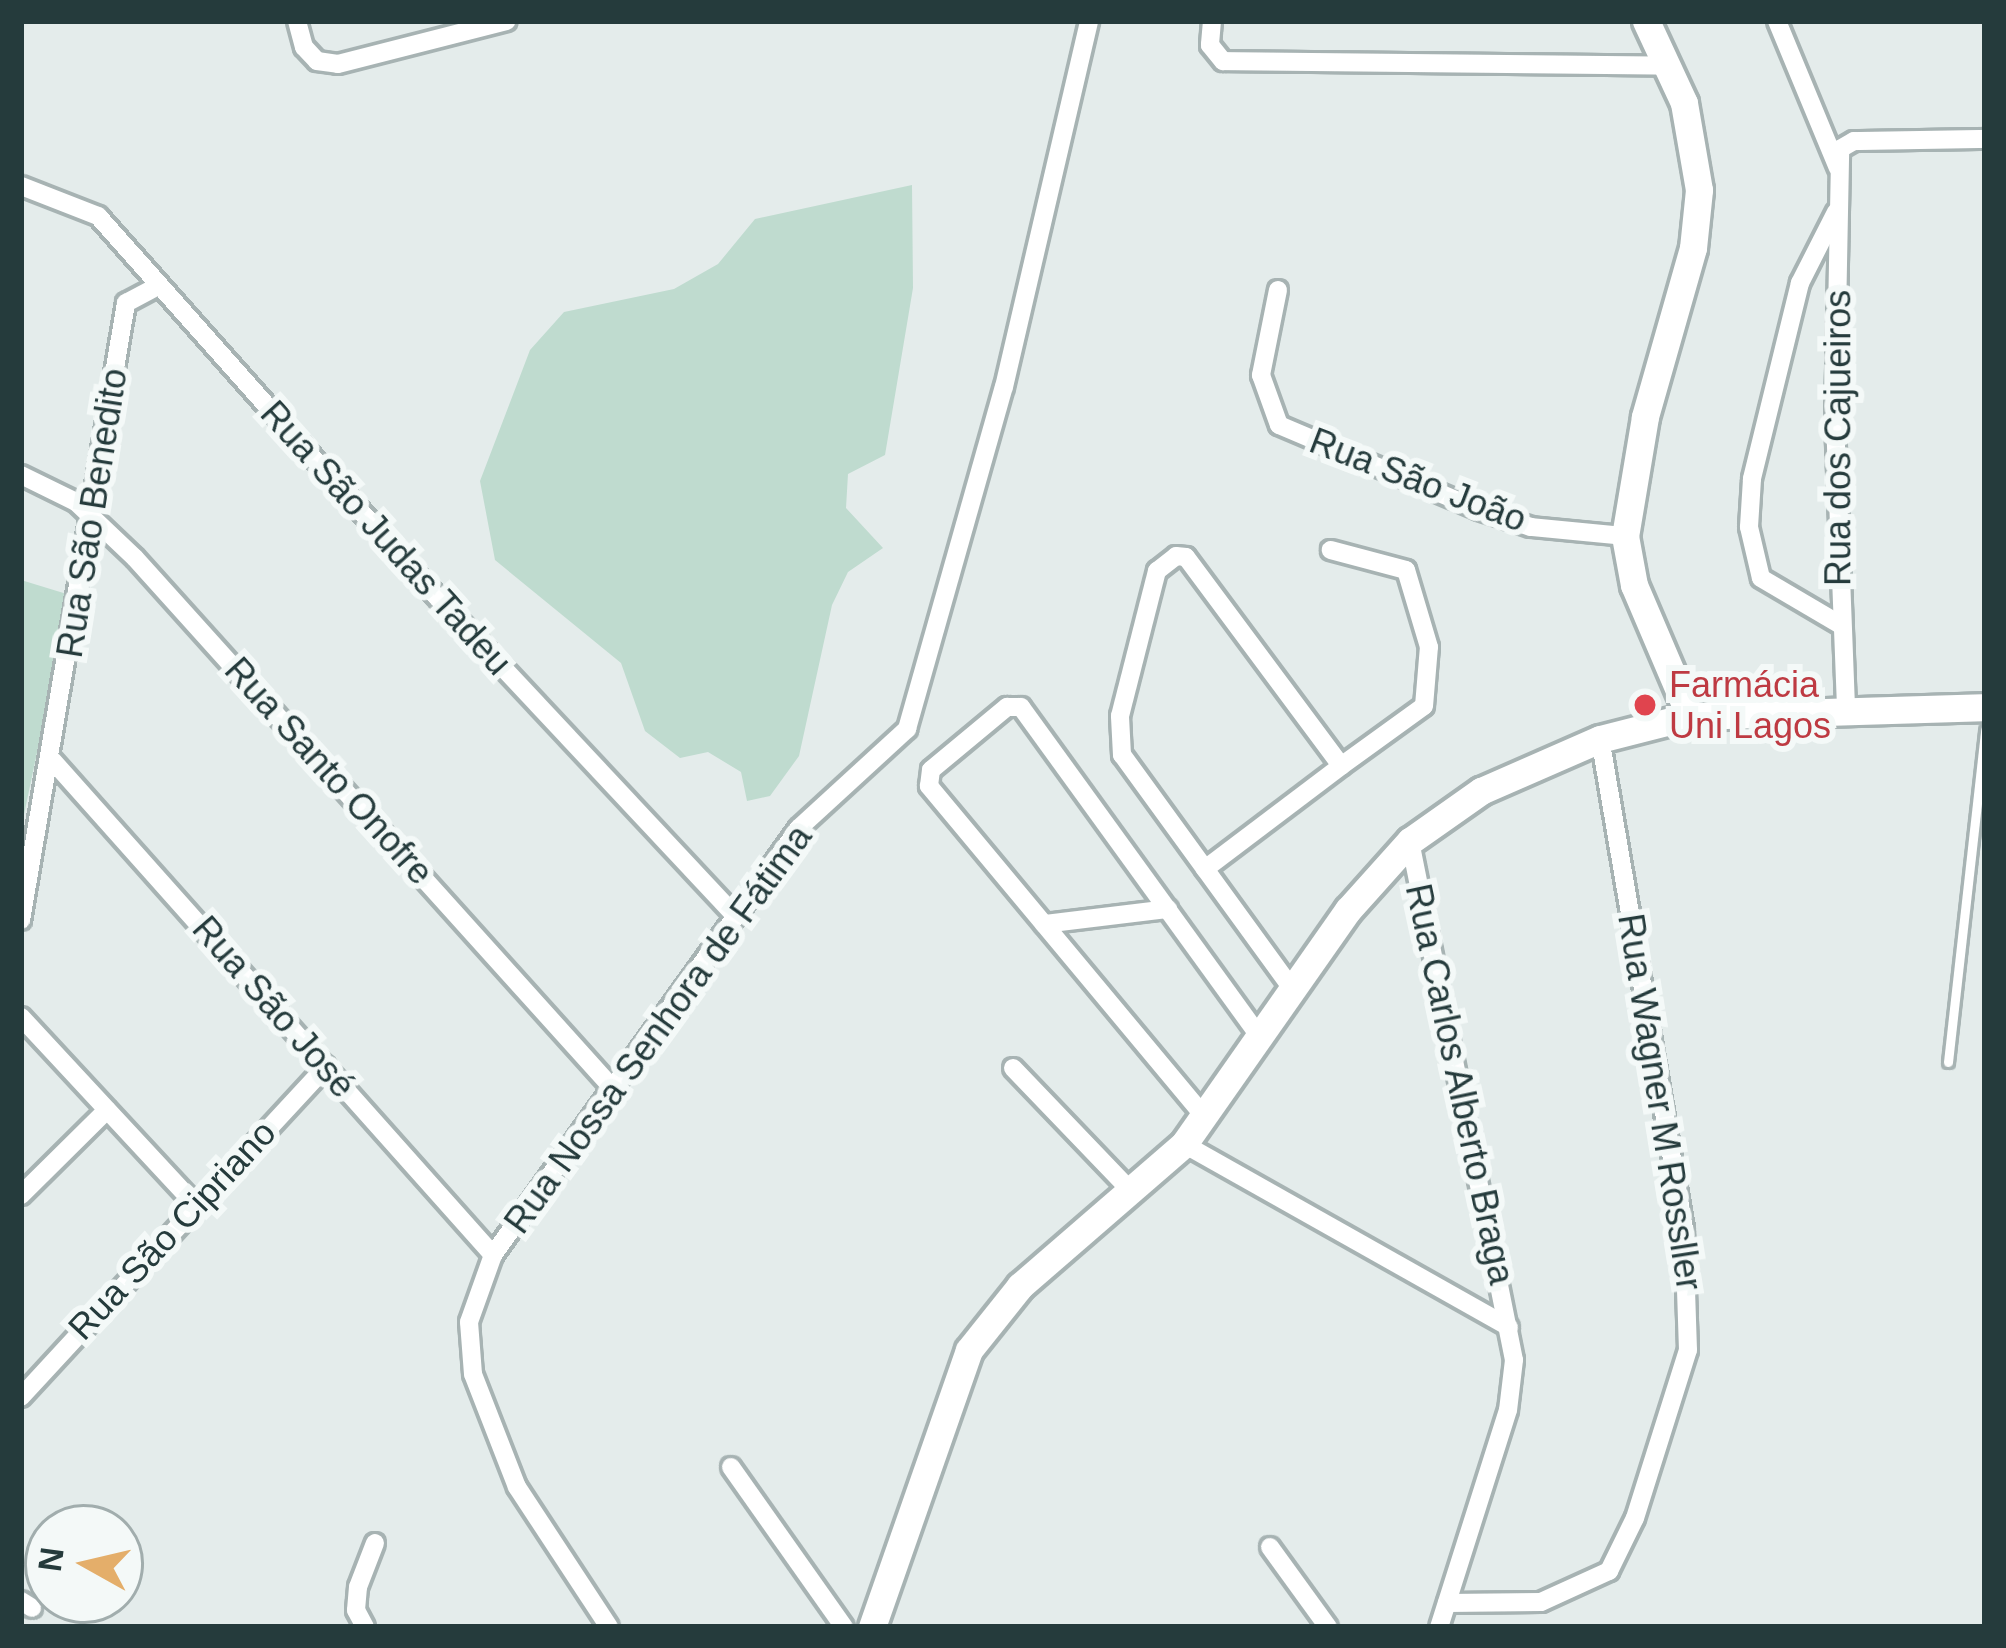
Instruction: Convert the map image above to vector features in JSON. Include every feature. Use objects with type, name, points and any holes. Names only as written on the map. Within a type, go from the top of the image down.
[{"type":"main road","points":[[1646,21],[1669,66],[1699,190],[1693,248],[1645,417],[1625,536],[1634,585],[1690,716]]},
{"type":"main road","points":[[872,1627],[969,1350],[1020,1286],[1184,1144],[1293,990],[1410,841],[1481,791],[1600,739],[1690,716],[1846,707],[1985,707]]},
{"type":"street","points":[[297,21],[304,47],[317,61],[338,64],[507,21]]},
{"type":"street","name":"Rua Nossa Senhora de Fátima","points":[[608,1627],[517,1487],[472,1374],[469,1322],[493,1255],[616,1092],[799,828],[901,741],[919,702],[1004,387],[1089,21]]},
{"type":"street","points":[[1212,21],[1210,45],[1223,61],[1669,66]]},
{"type":"street","name":"Rua dos Cajueiros","points":[[1777,21],[1838,167],[1839,624],[1846,707]]},
{"type":"street","points":[[1838,167],[1840,149],[1854,141],[1985,139]]},
{"type":"street","name":"Rua São Judas Tadeu","points":[[21,185],[98,216],[735,916]]},
{"type":"street","points":[[1837,209],[1800,283],[1752,479],[1749,527],[1761,578],[1839,624]]},
{"type":"street","name":"Rua São Benedito","points":[[21,920],[53,761],[126,303],[133,292],[158,286]]},
{"type":"street","name":"Rua São João","points":[[1278,290],[1261,375],[1280,425],[1479,511],[1531,527],[1625,536]]},
{"type":"street","name":"Rua Santo Onofre","points":[[21,475],[90,513],[616,1092]]},
{"type":"street","points":[[1205,869],[1424,706],[1432,682],[1406,570],[1331,550]]},
{"type":"street","points":[[1293,990],[1122,755],[1118,736],[1166,560],[1186,557],[1342,766]]},
{"type":"street","points":[[1204,1116],[929,786],[931,770],[1011,705],[1021,707],[1260,1037]]},
{"type":"street","name":"Rua Wagner M Rossller","points":[[1447,1604],[1541,1602],[1609,1570],[1623,1550],[1688,1350],[1684,1229],[1600,739]]},
{"type":"street","name":"Rua São José","points":[[53,761],[493,1255]]},
{"type":"street","name":"Rua Carlos Alberto Braga","points":[[1410,841],[1510,1327],[1508,1410],[1439,1627]]},
{"type":"street","points":[[1044,924],[1168,909]]},
{"type":"street","points":[[21,1017],[196,1205]]},
{"type":"street","name":"Rua São Cipriano","points":[[21,1397],[326,1066]]},
{"type":"street","points":[[1013,1068],[1132,1192]]},
{"type":"street","points":[[21,1195],[107,1110]]},
{"type":"street","name":"Rua Carlos Alberto Braga","points":[[1184,1144],[1510,1327]]},
{"type":"street","points":[[731,1467],[844,1627]]},
{"type":"street","points":[[365,1627],[356,1610],[375,1543]]},
{"type":"street","points":[[1270,1546],[1328,1627]]},
{"type":"lane","points":[[1948,1062],[1985,730]]},
{"type":"green space","points":[[912,185],[913,288],[885,455],[848,474],[846,508],[883,548],[848,572],[832,605],[799,756],[770,796],[747,801],[741,772],[708,752],[680,758],[645,731],[621,663],[495,560],[480,481],[530,350],[564,312],[674,289],[718,264],[755,219]]},
{"type":"green space","points":[[21,580],[70,595],[21,829]]},
{"type":"place","name":"Farmácia Uni Lagos","points":[[1645,705]]}]
